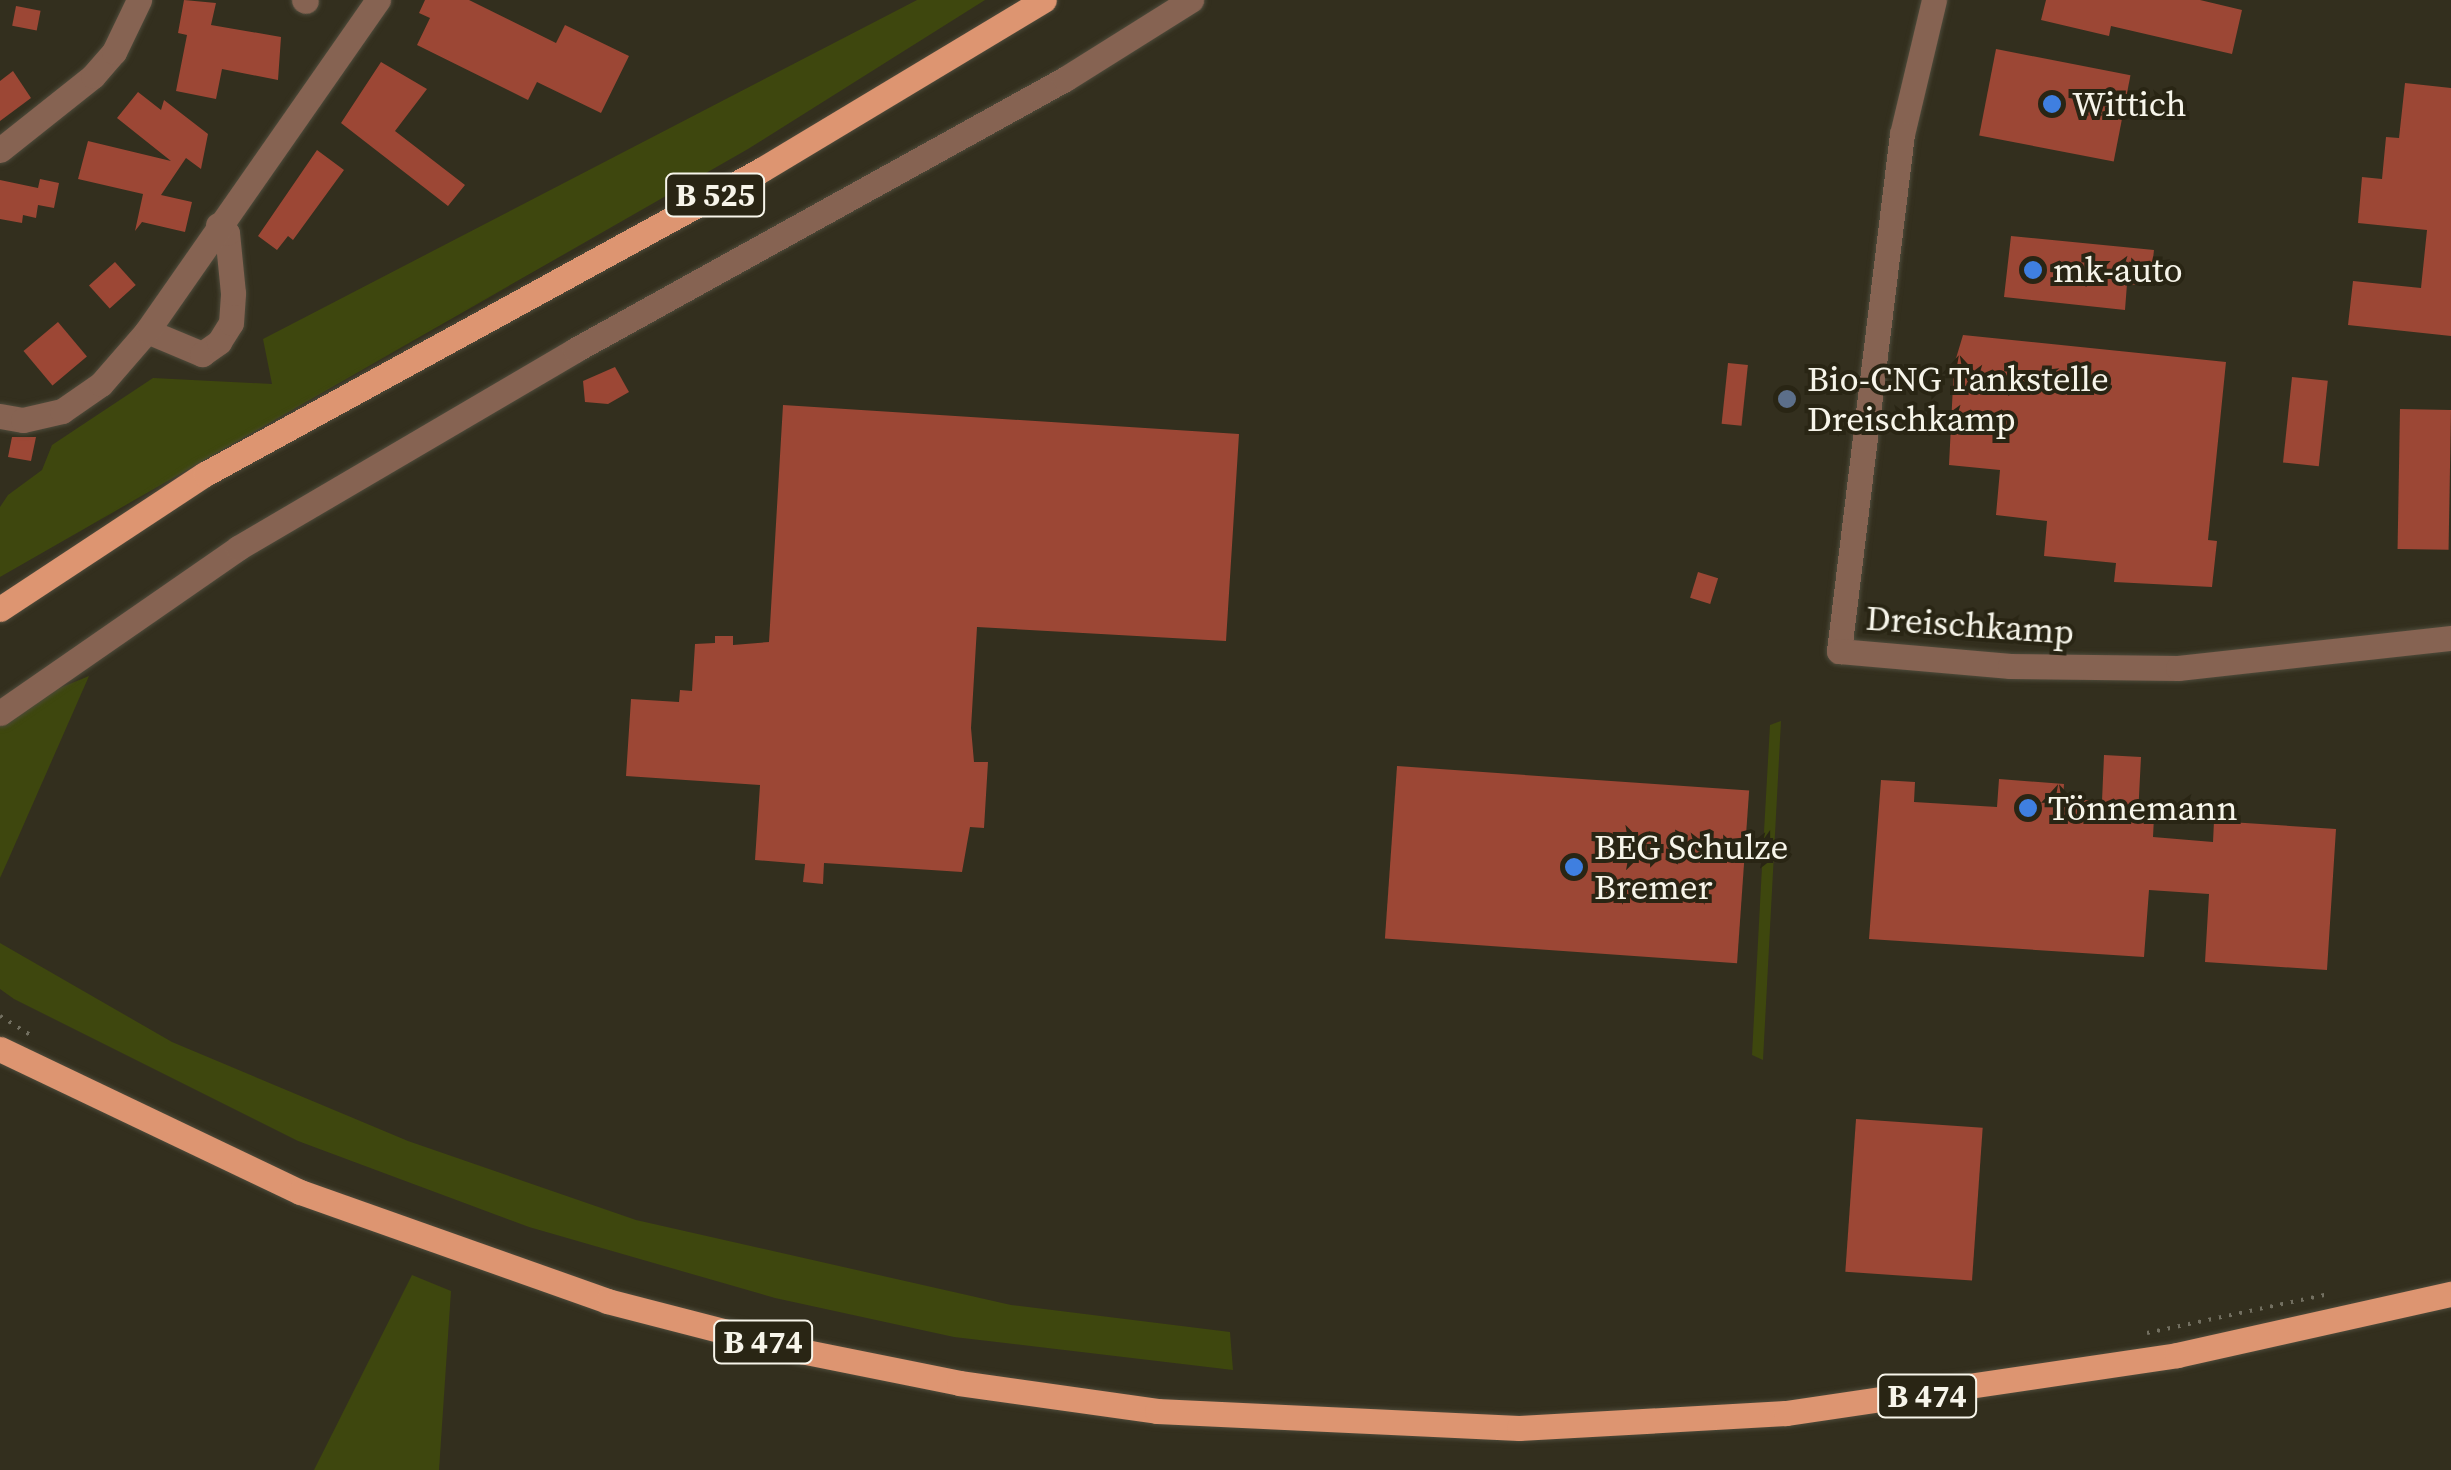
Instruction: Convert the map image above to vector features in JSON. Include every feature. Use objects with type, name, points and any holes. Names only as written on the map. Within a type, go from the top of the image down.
[{"type":"main road","name":"B 525","points":[[0,609],[205,474],[761,170],[1044,0]]},
{"type":"main road","name":"B 474","points":[[0,1049],[300,1192],[607,1301],[801,1352],[959,1383],[1157,1411],[1518,1428],[1786,1413],[2177,1355],[2451,1294]]},
{"type":"street","points":[[0,150],[93,76],[114,52],[139,0]]},
{"type":"street","points":[[0,416],[23,420],[62,411],[101,384],[147,332],[200,250],[378,0]]},
{"type":"street","points":[[0,713],[238,548],[574,350],[1066,78],[1190,0]]},
{"type":"street","name":"Dreischkamp","points":[[1934,0],[1898,168],[1840,650],[2010,666],[2178,668],[2451,638]]},
{"type":"street","points":[[147,332],[202,354],[219,342],[231,323],[233,294],[227,232],[218,225]]},
{"type":"path","points":[[0,1016],[51,1047]]},
{"type":"path","points":[[2131,1337],[2339,1292]]},
{"type":"green space","points":[[917,0],[985,0],[748,149],[0,577],[0,507],[8,495],[42,470],[52,445],[153,378],[272,384],[263,339]]},
{"type":"green space","points":[[89,676],[0,878],[0,725],[45,694]]},
{"type":"green space","points":[[1781,721],[1763,1060],[1752,1055],[1761,885],[1770,725]]},
{"type":"green space","points":[[0,943],[172,1042],[408,1141],[636,1220],[1011,1305],[1230,1332],[1233,1370],[954,1337],[775,1298],[529,1227],[298,1141],[14,999],[0,989]]},
{"type":"green space","points":[[412,1275],[451,1291],[439,1470],[314,1470]]},
{"type":"building","points":[[184,0],[216,3],[211,25],[281,37],[278,80],[222,69],[216,99],[176,91],[187,35],[178,33]]},
{"type":"building","points":[[425,0],[469,0],[556,43],[565,25],[629,56],[601,113],[537,82],[528,100],[417,45],[430,18],[419,13]]},
{"type":"building","points":[[2046,0],[2200,0],[2242,10],[2232,54],[2111,26],[2109,36],[2041,20]]},
{"type":"building","points":[[16,6],[41,11],[37,30],[12,26]]},
{"type":"building","points":[[1996,49],[2130,75],[2114,162],[1979,135]]},
{"type":"building","points":[[381,62],[427,89],[395,131],[465,185],[448,206],[341,123]]},
{"type":"building","points":[[13,71],[31,98],[0,121],[0,81]]},
{"type":"building","points":[[2405,83],[2451,88],[2451,336],[2348,325],[2353,281],[2421,288],[2427,230],[2358,223],[2362,177],[2382,179],[2386,137],[2399,138]]},
{"type":"building","points":[[138,92],[161,110],[164,100],[208,134],[201,169],[186,158],[161,195],[192,202],[185,232],[142,222],[135,231],[143,194],[78,179],[88,141],[171,161],[117,118]]},
{"type":"building","points":[[317,150],[344,170],[293,240],[288,236],[277,250],[258,236]]},
{"type":"building","points":[[40,179],[59,183],[54,208],[38,205],[36,218],[23,215],[22,223],[0,219],[0,180],[38,188]]},
{"type":"building","points":[[2011,236],[2154,250],[2150,286],[2127,284],[2125,310],[2004,297]]},
{"type":"building","points":[[115,262],[136,285],[110,308],[89,285]]},
{"type":"building","points":[[58,322],[87,356],[52,385],[24,351]]},
{"type":"building","points":[[1963,335],[2226,362],[2208,540],[2217,541],[2212,587],[2114,582],[2116,563],[2044,556],[2047,521],[1996,515],[2000,470],[1949,465],[1954,365]]},
{"type":"building","points":[[1728,363],[1748,365],[1742,426],[1722,424]]},
{"type":"building","points":[[615,367],[629,392],[608,404],[585,402],[583,381]]},
{"type":"building","points":[[2292,377],[2328,381],[2319,466],[2283,463]]},
{"type":"building","points":[[783,405],[1239,434],[1226,641],[977,627],[971,728],[974,762],[988,762],[984,828],[970,827],[962,872],[824,863],[823,884],[803,882],[805,864],[755,860],[760,785],[626,776],[631,699],[679,702],[680,690],[692,691],[695,644],[715,643],[715,636],[733,636],[733,645],[769,642]]},
{"type":"building","points":[[2400,409],[2451,410],[2449,550],[2398,549]]},
{"type":"building","points":[[12,437],[36,437],[31,461],[8,457]]},
{"type":"building","points":[[1698,572],[1718,578],[1710,604],[1690,598]]},
{"type":"building","points":[[2104,755],[2141,757],[2138,816],[2154,817],[2153,837],[2213,842],[2214,821],[2336,829],[2327,970],[2205,962],[2209,894],[2149,890],[2144,957],[1869,939],[1881,780],[1915,782],[1914,802],[1997,807],[1999,779],[2064,784],[2063,799],[2102,801]]},
{"type":"building","points":[[1397,766],[1749,791],[1737,963],[1385,939]]},
{"type":"building","points":[[1856,1119],[1983,1128],[1972,1280],[1845,1272]]},
{"type":"place","name":"Wittich","points":[[2052,104]]},
{"type":"place","name":"mk-auto","points":[[2033,270]]},
{"type":"place","name":"Bio-CNG Tankstelle Dreischkamp","points":[[1787,399]]},
{"type":"place","name":"Tönnemann","points":[[2028,808]]},
{"type":"place","name":"BEG Schulze Bremer","points":[[1574,867]]}]
